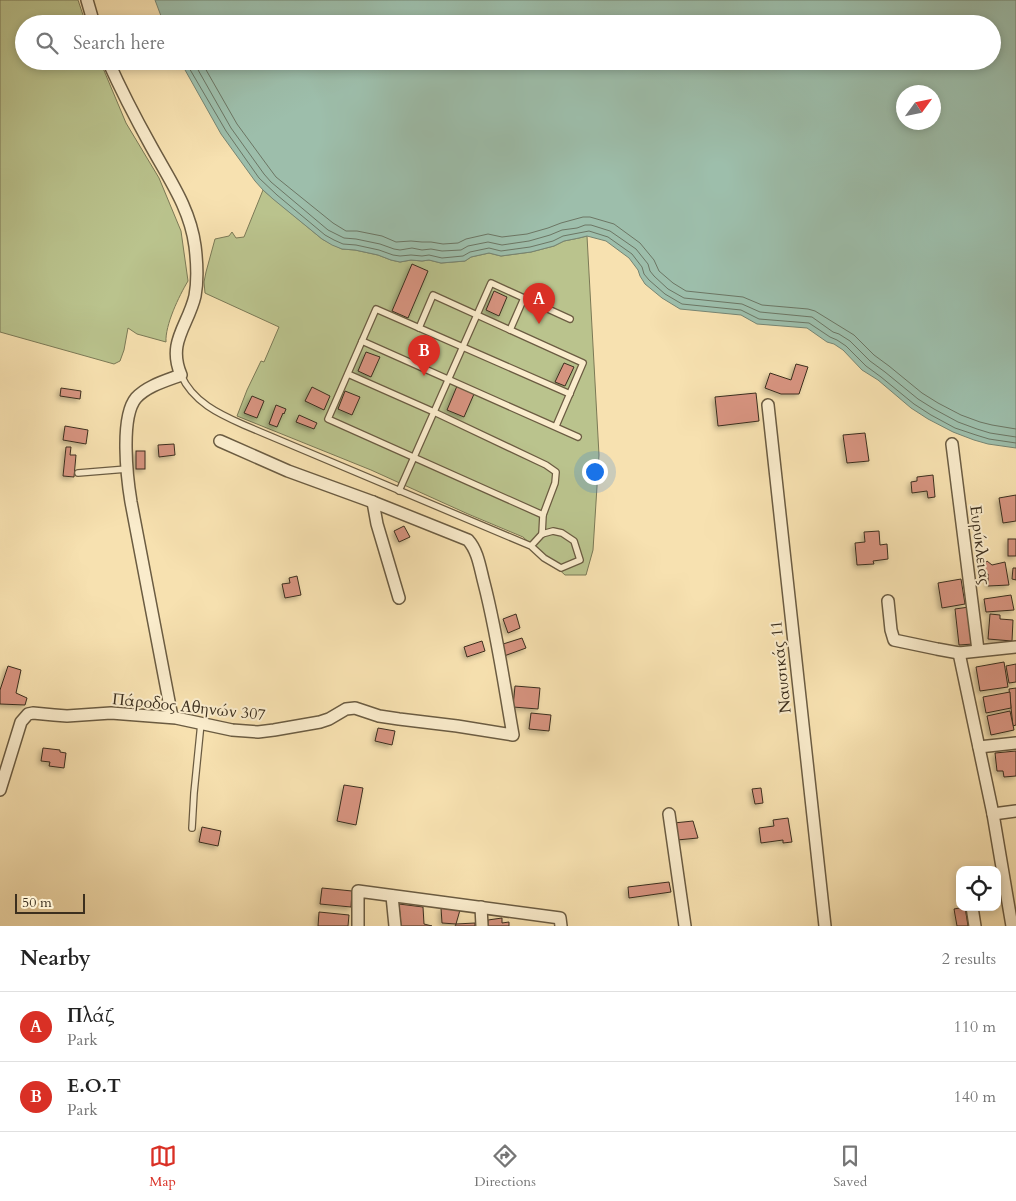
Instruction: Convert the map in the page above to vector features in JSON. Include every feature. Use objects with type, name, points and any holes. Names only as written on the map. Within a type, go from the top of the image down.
[{"type":"street","points":[[87,0],[91,15]]},
{"type":"street","points":[[113,70],[183,205],[192,231],[196,257],[196,288],[194,298],[176,350],[176,362],[181,376],[140,394],[130,410],[127,426],[127,469],[131,502],[172,717]]},
{"type":"street","name":"Ναυσικάς 11","points":[[768,405],[825,926]]},
{"type":"street","points":[[220,442],[280,468],[373,502],[377,524],[399,598]]},
{"type":"street","name":"Ευρύκλειας","points":[[952,444],[978,650]]},
{"type":"street","name":"Πάροδος Αθηνών 307","points":[[0,790],[21,722],[28,714],[33,712],[66,716],[106,713],[172,717],[232,730],[268,732],[322,721],[352,708],[362,709],[379,716],[513,735],[494,626],[478,562],[471,544],[462,537],[373,502]]},
{"type":"street","points":[[888,601],[894,640],[959,652],[1016,647]]},
{"type":"street","points":[[959,652],[1013,908],[1012,926]]},
{"type":"street","points":[[979,747],[1016,743]]},
{"type":"street","points":[[993,814],[1016,811]]},
{"type":"street","points":[[669,814],[685,926]]},
{"type":"street","points":[[358,926],[358,891],[560,918],[561,926]]},
{"type":"street","points":[[392,896],[395,926]]},
{"type":"street","points":[[481,907],[482,926]]},
{"type":"street","points":[[973,911],[975,926]]},
{"type":"lane","points":[[399,491],[491,283],[570,318]]},
{"type":"lane","points":[[419,328],[433,295],[583,363],[556,426]]},
{"type":"lane","points":[[510,330],[524,298]]},
{"type":"lane","points":[[542,515],[328,419],[376,309],[570,394]]},
{"type":"lane","points":[[362,340],[578,436]]},
{"type":"lane","points":[[348,374],[434,412],[546,465],[556,472],[555,483],[542,515],[542,534]]},
{"type":"lane","points":[[181,376],[190,391],[202,403],[244,426],[530,546],[544,558],[561,568],[580,560],[574,541],[562,533],[553,531],[542,534],[530,546]]},
{"type":"lane","points":[[78,473],[127,469]]},
{"type":"lane","points":[[192,828],[194,785],[201,723]]},
{"type":"green space","points":[[0,0],[78,0],[83,15],[15,15],[15,70],[104,70],[126,123],[159,178],[181,231],[188,281],[170,319],[166,342],[137,334],[128,328],[120,361],[114,364],[0,332]]},
{"type":"green space","points":[[263,190],[322,239],[342,249],[378,255],[400,262],[429,260],[441,263],[465,261],[471,257],[489,253],[501,256],[531,252],[554,246],[564,241],[587,236],[599,455],[593,550],[586,575],[565,575],[523,537],[371,470],[237,416],[247,390],[261,361],[264,362],[279,327],[205,293],[204,282],[215,239],[229,236],[232,232],[236,238],[244,237]]},
{"type":"water","points":[[155,0],[1016,0],[1016,448],[974,440],[928,419],[911,408],[878,380],[862,370],[843,350],[827,342],[807,328],[757,324],[741,315],[680,309],[662,298],[645,284],[629,258],[606,241],[587,236],[564,241],[554,246],[531,252],[501,256],[489,253],[471,257],[465,261],[441,263],[429,260],[400,262],[332,245],[273,199],[255,181],[221,134],[185,70],[1001,70],[1001,15],[161,15]]},
{"type":"building","points":[[412,264],[428,271],[408,318],[392,311]]},
{"type":"building","points":[[494,291],[507,297],[499,316],[486,310]]},
{"type":"building","points":[[366,352],[380,357],[371,377],[358,371]]},
{"type":"building","points":[[564,363],[574,367],[565,386],[555,382]]},
{"type":"building","points":[[796,364],[808,367],[799,394],[781,394],[765,388],[770,373],[791,380]]},
{"type":"building","points":[[457,386],[474,394],[464,417],[447,410]]},
{"type":"building","points":[[312,387],[330,396],[324,410],[305,401]]},
{"type":"building","points":[[61,388],[81,391],[80,399],[60,396]]},
{"type":"building","points":[[345,391],[360,397],[352,415],[338,409]]},
{"type":"building","points":[[756,393],[759,421],[718,426],[715,397]]},
{"type":"building","points":[[252,396],[264,401],[257,418],[244,413]]},
{"type":"building","points":[[276,405],[286,409],[277,427],[269,424]]},
{"type":"building","points":[[299,415],[317,423],[314,429],[296,422]]},
{"type":"building","points":[[65,426],[88,430],[86,444],[63,440]]},
{"type":"building","points":[[865,433],[869,461],[847,463],[843,435]]},
{"type":"building","points":[[174,444],[175,455],[159,457],[158,445]]},
{"type":"building","points":[[66,447],[71,447],[70,455],[76,455],[74,477],[63,476]]},
{"type":"building","points":[[136,451],[145,451],[145,469],[136,469]]},
{"type":"building","points":[[933,475],[935,497],[928,498],[927,491],[912,493],[911,482],[917,481],[917,477]]},
{"type":"building","points":[[1016,495],[1016,521],[1003,523],[999,498]]},
{"type":"building","points":[[404,526],[410,537],[399,542],[394,531]]},
{"type":"building","points":[[879,531],[880,545],[887,544],[888,559],[873,561],[874,564],[857,565],[855,543],[865,542],[864,532]]},
{"type":"building","points":[[1008,539],[1016,539],[1016,556],[1008,556]]},
{"type":"building","points":[[987,561],[992,565],[1005,562],[1009,585],[988,586],[988,574],[980,569]]},
{"type":"building","points":[[1013,568],[1016,568],[1016,580],[1012,579]]},
{"type":"building","points":[[297,576],[301,595],[285,598],[282,584],[290,583],[289,578]]},
{"type":"building","points":[[961,579],[965,604],[942,608],[938,583]]},
{"type":"building","points":[[1011,595],[1014,610],[986,612],[984,599]]},
{"type":"building","points":[[969,607],[973,644],[959,645],[955,609]]},
{"type":"building","points":[[516,614],[520,628],[508,633],[503,619]]},
{"type":"building","points":[[990,614],[1000,615],[1000,619],[1013,620],[1012,641],[988,639]]},
{"type":"building","points":[[522,638],[526,648],[504,656],[500,645]]},
{"type":"building","points":[[482,641],[485,651],[467,657],[464,647]]},
{"type":"building","points":[[1004,662],[1008,687],[980,691],[976,667]]},
{"type":"building","points":[[1016,664],[1016,682],[1009,683],[1006,666]]},
{"type":"building","points":[[8,666],[21,670],[16,693],[27,698],[25,705],[0,704],[0,690]]},
{"type":"building","points":[[515,686],[540,688],[538,709],[513,707]]},
{"type":"building","points":[[1016,688],[1016,725],[1013,726],[1009,689]]},
{"type":"building","points":[[1010,692],[1011,708],[986,713],[983,697]]},
{"type":"building","points":[[1010,711],[1014,730],[991,735],[987,716]]},
{"type":"building","points":[[531,713],[551,715],[549,731],[529,729]]},
{"type":"building","points":[[378,728],[395,731],[392,745],[375,741]]},
{"type":"building","points":[[43,748],[60,750],[60,752],[66,753],[64,768],[49,766],[50,762],[41,761]]},
{"type":"building","points":[[1016,751],[1016,776],[1004,777],[1003,771],[997,771],[995,753]]},
{"type":"building","points":[[344,785],[363,788],[356,825],[337,821]]},
{"type":"building","points":[[761,788],[763,803],[755,804],[752,789]]},
{"type":"building","points":[[788,818],[792,842],[783,843],[783,840],[761,843],[759,828],[774,826],[773,820]]},
{"type":"building","points":[[693,821],[698,838],[677,840],[674,823]]},
{"type":"building","points":[[202,827],[221,831],[218,846],[199,842]]},
{"type":"building","points":[[669,882],[671,892],[629,898],[628,887]]},
{"type":"building","points":[[322,888],[352,891],[351,907],[320,904]]},
{"type":"building","points":[[399,904],[423,907],[424,924],[432,926],[401,926]]},
{"type":"building","points":[[441,908],[460,910],[456,924],[442,923]]},
{"type":"building","points":[[954,909],[956,909],[956,911],[966,911],[968,926],[957,926]]},
{"type":"building","points":[[319,912],[349,915],[348,926],[318,926]]},
{"type":"building","points":[[502,918],[502,923],[509,922],[509,926],[488,926],[488,920]]},
{"type":"building","points":[[475,923],[475,926],[455,926],[456,924]]},
{"type":"place","name":"Πλάζ","points":[[539,324]]},
{"type":"place","name":"E.O.T","points":[[424,376]]}]
